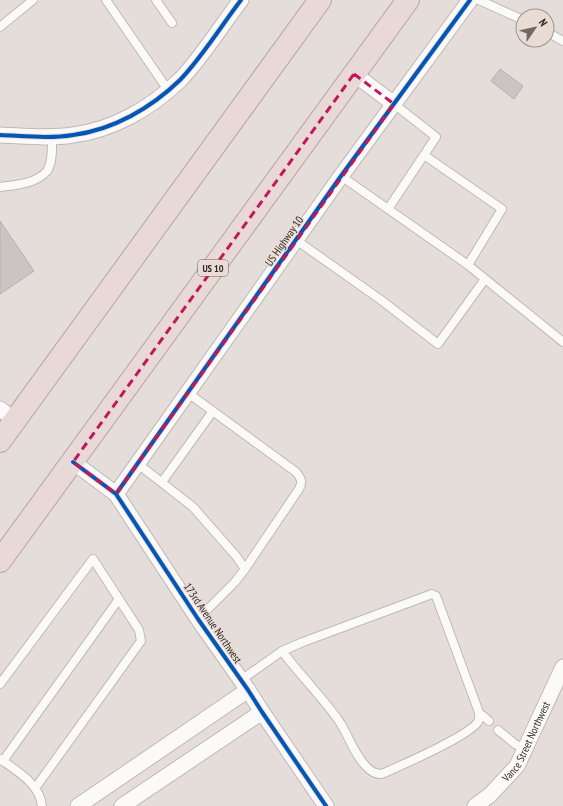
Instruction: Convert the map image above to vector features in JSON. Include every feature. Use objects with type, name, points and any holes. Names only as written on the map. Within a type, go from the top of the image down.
[{"type":"highway","points":[[0,440],[7,415],[320,0]]},
{"type":"highway","name":"US 10","points":[[0,561],[408,0]]},
{"type":"street","points":[[0,135],[52,137],[92,132],[139,112],[180,80],[241,0]]},
{"type":"street","name":"US Highway 10","points":[[116,494],[341,176],[470,0]]},
{"type":"street","points":[[354,74],[394,104]]},
{"type":"street","name":"173rd Avenue Northwest","points":[[73,462],[116,494],[198,618],[326,806]]},
{"type":"street","name":"Vance Street Northwest","points":[[475,806],[490,795],[517,766],[563,667]]},
{"type":"street","points":[[78,806],[245,685]]},
{"type":"street","points":[[122,806],[262,712]]},
{"type":"lane","points":[[0,26],[33,0]]},
{"type":"lane","points":[[106,0],[168,90]]},
{"type":"lane","points":[[156,0],[172,23]]},
{"type":"lane","points":[[479,0],[515,16]]},
{"type":"lane","points":[[388,209],[436,137],[394,104]]},
{"type":"lane","points":[[0,187],[22,184],[38,178],[47,170],[51,159],[52,137]]},
{"type":"lane","points":[[424,155],[502,209],[468,265]]},
{"type":"lane","points":[[341,176],[468,265],[563,342]]},
{"type":"lane","points":[[296,240],[381,300],[438,344],[485,279]]},
{"type":"lane","points":[[188,393],[296,472],[301,478],[302,484],[235,582],[198,618]]},
{"type":"lane","points":[[162,482],[213,411]]},
{"type":"lane","points":[[138,464],[193,507],[236,556],[245,569]]},
{"type":"lane","points":[[0,684],[93,559],[139,630],[141,641],[36,787]]},
{"type":"lane","points":[[245,685],[282,651],[310,639],[432,594],[436,596],[480,715],[478,722],[461,735],[384,773],[375,773],[369,769],[354,749],[338,720],[297,672],[282,651]]},
{"type":"lane","points":[[42,806],[42,798],[36,787],[1,760],[119,599]]},
{"type":"lane","points":[[480,715],[489,721]]},
{"type":"lane","points":[[498,730],[525,750]]},
{"type":"highlighted area","points":[[354,74],[394,104],[116,494],[73,462]]},
{"type":"building","points":[[500,69],[523,86],[514,99],[491,81]]},
{"type":"building","points":[[0,221],[34,271],[0,294]]},
{"type":"cycle path","points":[[0,135],[46,137],[73,135],[103,128],[131,116],[157,100],[180,80],[204,51],[241,0]]},
{"type":"cycle path","points":[[116,494],[341,176],[470,0]]},
{"type":"cycle path","points":[[73,462],[116,494],[198,619],[326,806]]}]
